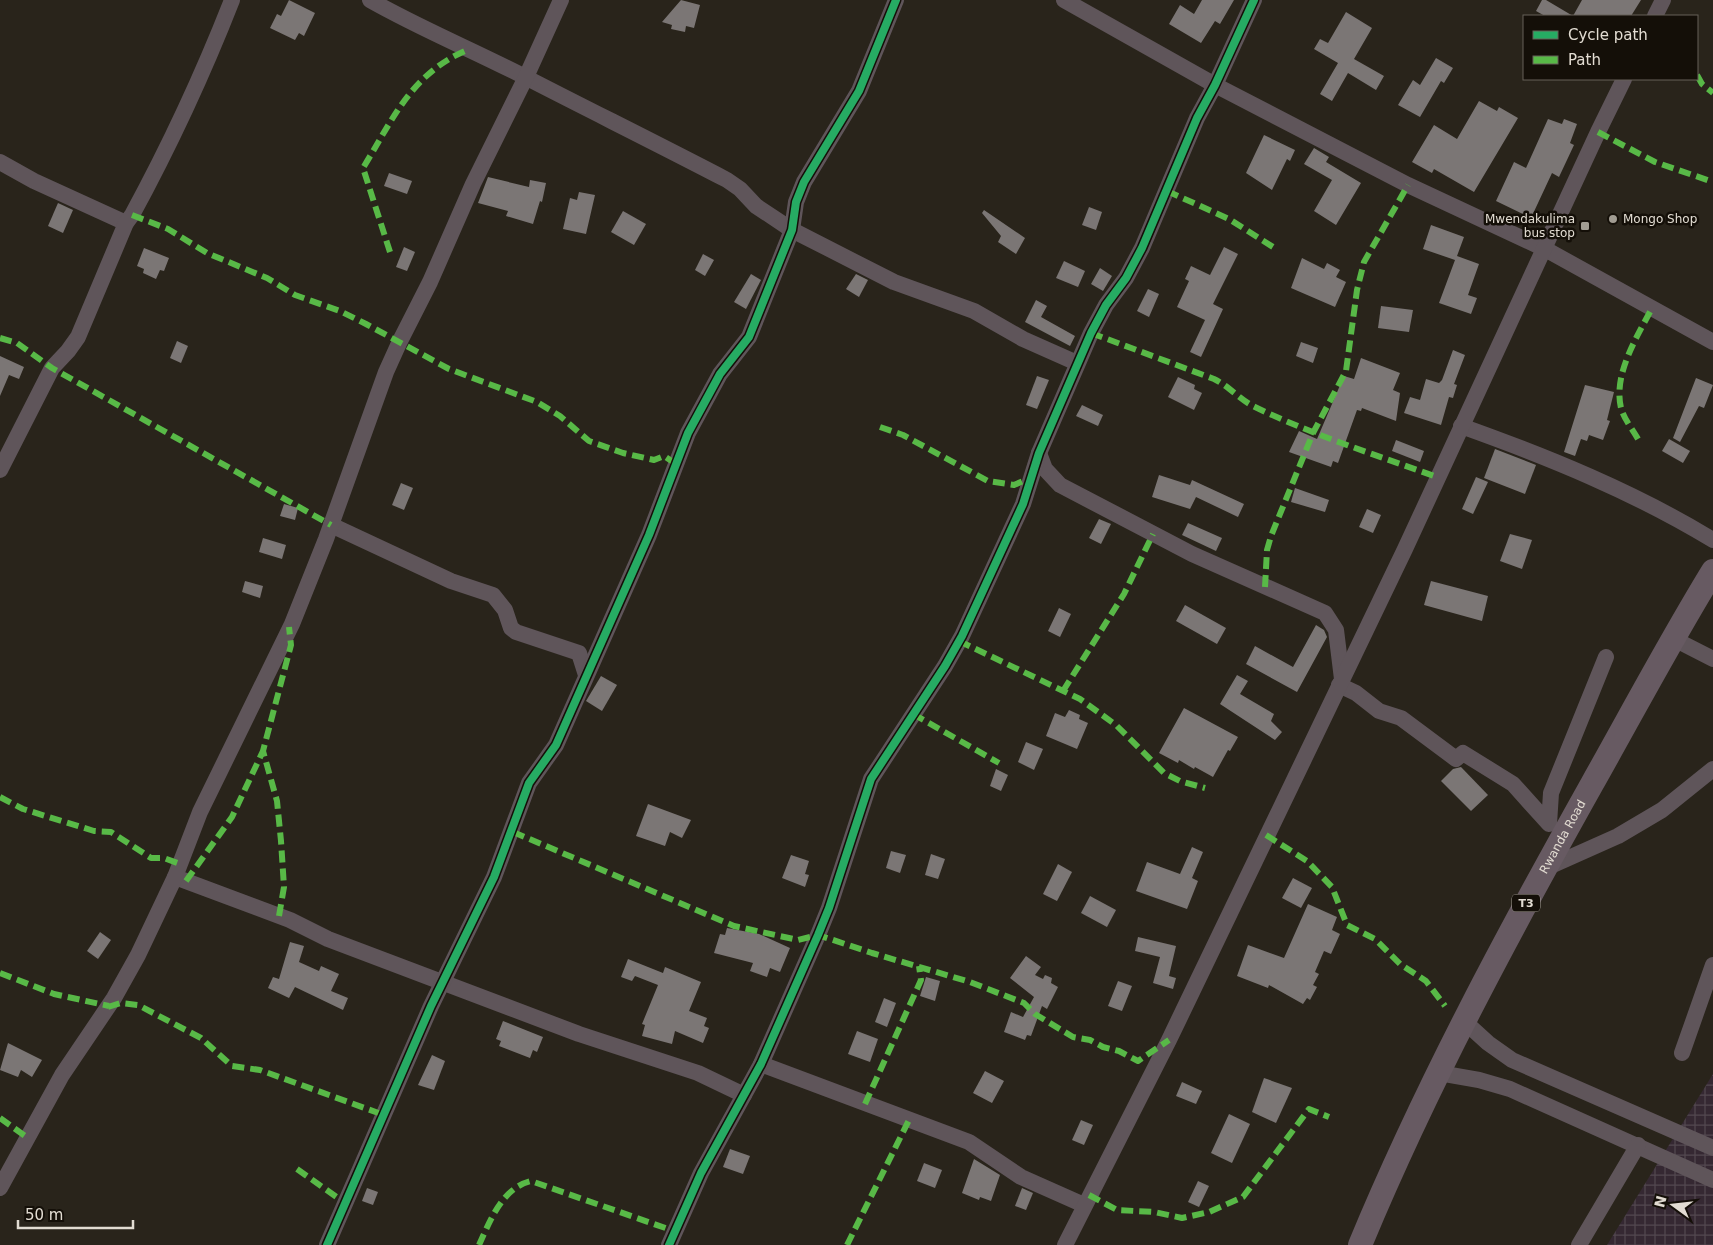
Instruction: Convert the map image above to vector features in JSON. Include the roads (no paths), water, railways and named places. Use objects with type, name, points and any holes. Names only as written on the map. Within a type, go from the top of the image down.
[{"type":"highway","name":"Rwanda Road","points":[[1360,1245],[1439,1074],[1544,869],[1672,638],[1713,571]]},
{"type":"street","points":[[0,470],[52,368],[78,337],[126,223],[155,174],[200,81],[232,0]]},
{"type":"street","points":[[370,0],[400,17],[526,78],[568,101],[727,180],[740,189],[756,206],[792,230],[894,282],[974,311],[1023,339],[1077,363]]},
{"type":"street","points":[[0,1188],[62,1075],[114,998],[138,955],[175,877],[200,812],[292,624],[331,525],[390,364],[561,0]]},
{"type":"street","points":[[326,1245],[443,982],[494,877],[529,784],[554,750],[648,535],[688,433],[720,374],[749,337],[792,230],[796,202],[804,182],[859,91],[896,0]]},
{"type":"street","points":[[1064,0],[1215,86],[1408,185],[1545,249],[1713,342]]},
{"type":"street","points":[[669,1245],[697,1180],[761,1064],[829,908],[871,779],[945,666],[962,636],[1023,504],[1039,453],[1077,363],[1102,312],[1126,278],[1142,248],[1197,118],[1215,86],[1254,0]]},
{"type":"street","points":[[1656,15],[1663,0]]},
{"type":"street","points":[[1065,1245],[1169,1040],[1624,80]]},
{"type":"street","points":[[0,162],[34,181],[126,223]]},
{"type":"street","points":[[1461,426],[1550,458],[1680,520],[1713,540]]},
{"type":"street","points":[[1039,453],[1045,469],[1060,484],[1192,554],[1325,613],[1336,630],[1340,682]]},
{"type":"street","points":[[331,525],[451,581],[493,595],[505,610],[511,628],[516,632],[579,653],[586,675]]},
{"type":"street","points":[[1672,638],[1713,659]]},
{"type":"street","points":[[1340,682],[1379,711],[1401,718],[1456,759],[1463,753],[1513,784],[1549,824],[1552,793],[1606,657]]},
{"type":"street","points":[[1544,869],[1618,836],[1662,810],[1713,769]]},
{"type":"street","points":[[175,877],[290,920],[328,939],[579,1034],[698,1074],[744,1095]]},
{"type":"street","points":[[1682,1053],[1713,965]]},
{"type":"street","points":[[1465,1022],[1488,1043],[1512,1060],[1713,1148]]},
{"type":"street","points":[[761,1064],[969,1142],[1021,1177],[1084,1205]]},
{"type":"street","points":[[1439,1074],[1479,1080],[1510,1089],[1713,1180]]},
{"type":"street","points":[[1579,1245],[1638,1146]]},
{"type":"place","name":"Mongo Shop","points":[[1613,219]]},
{"type":"place","name":"Mwendakulima bus stop","points":[[1585,226]]}]
